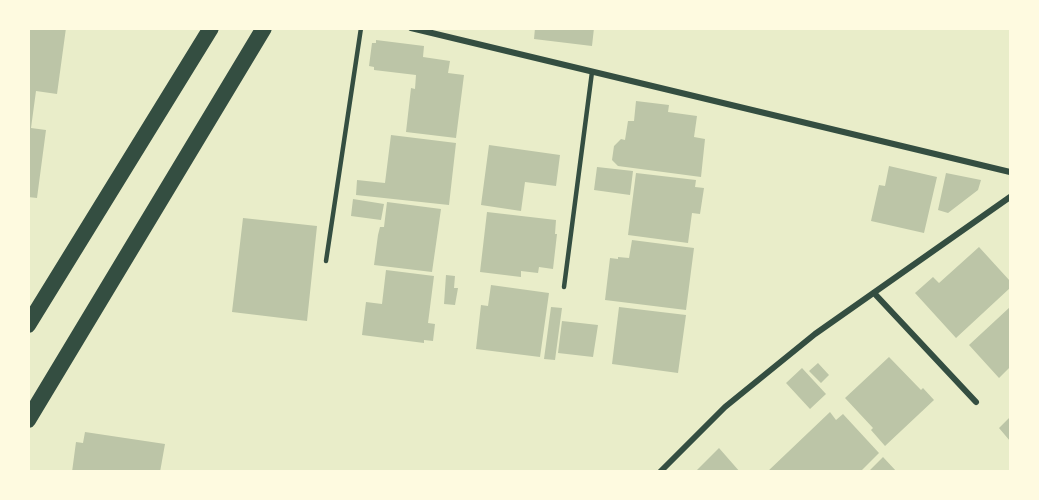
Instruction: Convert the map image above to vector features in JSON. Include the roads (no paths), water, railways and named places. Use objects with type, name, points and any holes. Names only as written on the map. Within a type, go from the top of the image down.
[{"type":"highway","points":[[28,325],[212,28]]},
{"type":"highway","points":[[28,420],[264,28]]},
{"type":"street","points":[[411,28],[1011,172]]},
{"type":"street","points":[[660,471],[725,407],[815,334],[1011,197]]},
{"type":"street","points":[[874,293],[976,402]]},
{"type":"lane","points":[[326,261],[361,28]]},
{"type":"lane","points":[[564,287],[592,72]]}]
